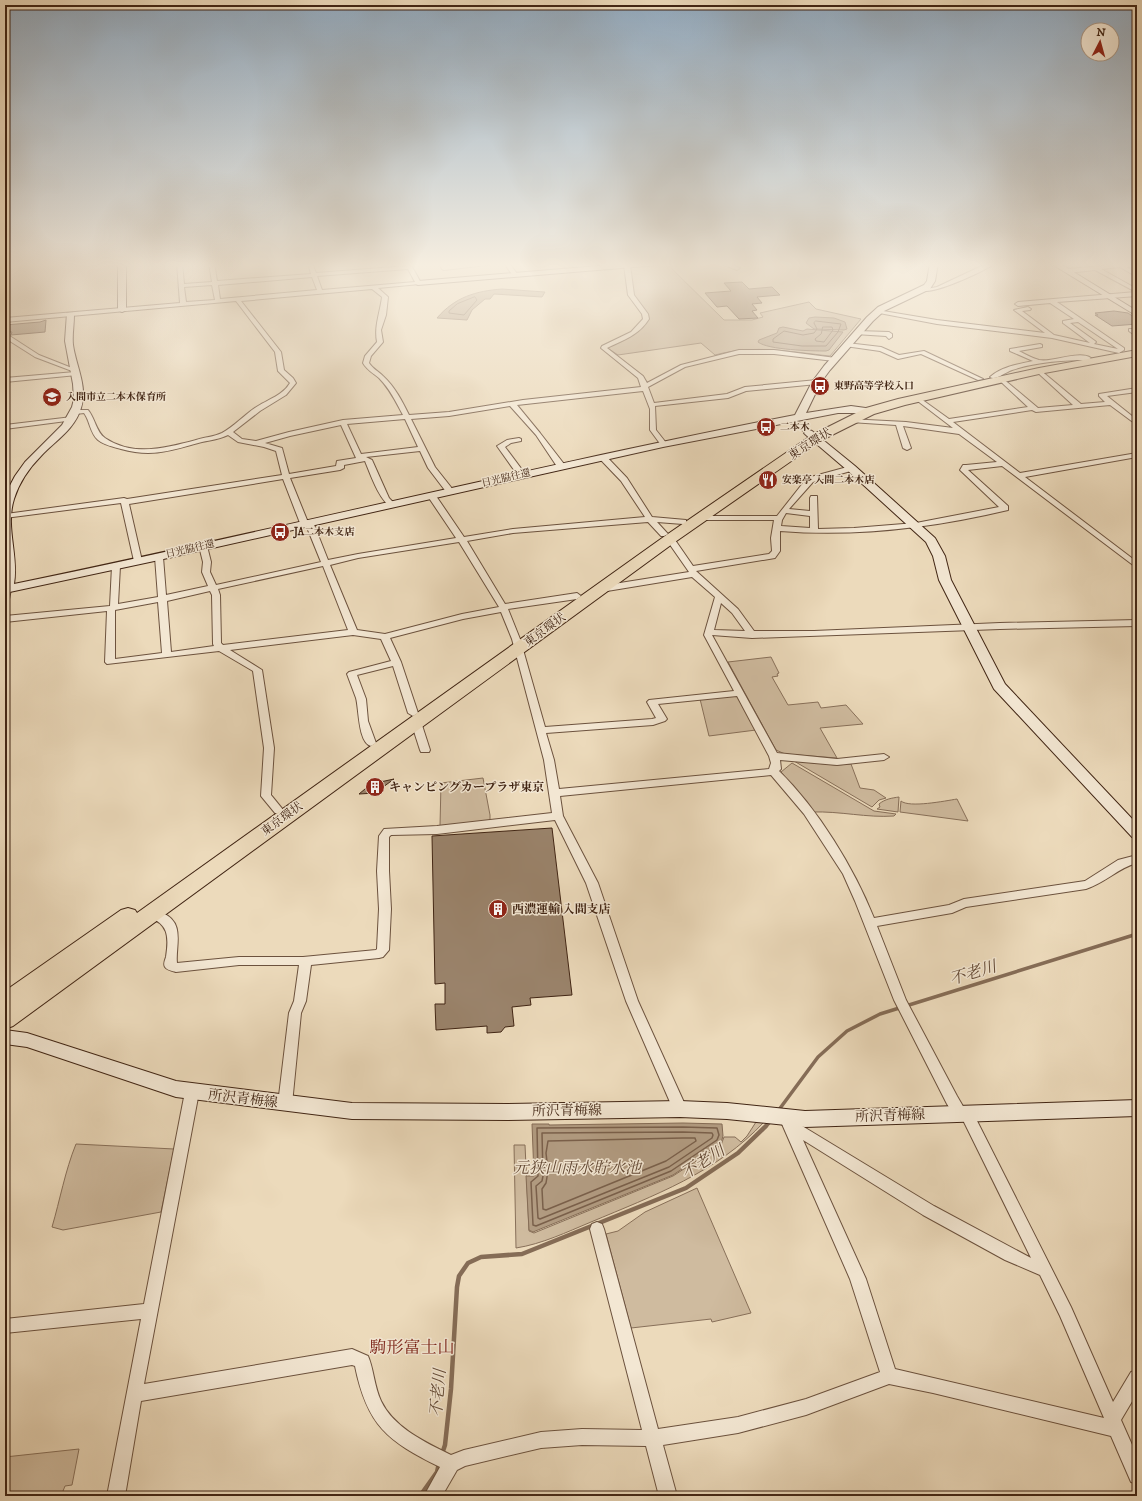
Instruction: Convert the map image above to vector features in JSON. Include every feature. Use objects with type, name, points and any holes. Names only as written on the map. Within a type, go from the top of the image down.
[{"type":"highway","name":"東京環状","points":[[5,1020],[151,914],[415,717],[517,644],[601,589],[667,537],[683,522],[813,436],[859,413],[905,395],[980,379],[997,378],[1088,358],[1131,351]]},
{"type":"highway","name":"東京環状","points":[[859,413],[1040,367],[1131,351]]},
{"type":"highway","name":"東京環状","points":[[517,644],[578,596],[667,537],[701,518],[813,436]]},
{"type":"highway","name":"東京環状","points":[[5,1003],[140,906],[279,811],[371,743],[415,717]]},
{"type":"street","points":[[6,592],[10,574],[7,558],[6,516],[12,489],[21,472],[74,415],[79,398],[68,339],[68,333]]},
{"type":"street","points":[[5,427],[74,415],[86,411],[90,415],[94,430],[106,442],[143,452],[167,450],[224,434],[252,412],[291,389],[293,383],[291,378],[281,371],[278,352],[263,333]]},
{"type":"street","points":[[379,333],[380,342],[368,356],[366,363],[369,368],[381,377],[396,395],[421,449],[432,468],[450,491]]},
{"type":"street","points":[[634,333],[604,348],[641,377],[654,413],[653,430],[663,444]]},
{"type":"street","points":[[857,333],[834,359],[817,382],[795,418],[813,436],[924,533],[936,548],[945,580],[999,686],[1137,833]]},
{"type":"street","points":[[858,333],[888,334],[889,337]]},
{"type":"street","points":[[1028,333],[1052,336],[1098,346],[1131,351]]},
{"type":"street","points":[[1048,333],[1052,336]]},
{"type":"street","points":[[1080,333],[1098,346]]},
{"type":"street","points":[[1101,333],[1131,351]]},
{"type":"street","points":[[5,335],[37,356],[74,372]]},
{"type":"street","points":[[846,345],[881,349],[898,357],[922,352],[980,379]]},
{"type":"street","points":[[1040,346],[1012,350],[1040,367],[1079,406]]},
{"type":"street","points":[[254,444],[343,422],[449,414],[512,404],[644,388],[683,366],[739,352],[774,352],[834,359]]},
{"type":"street","points":[[1040,367],[1072,357],[1088,358]]},
{"type":"street","points":[[5,380],[74,372]]},
{"type":"street","points":[[997,378],[1036,410],[1111,403]]},
{"type":"street","points":[[651,405],[728,396],[740,390],[774,385],[817,382]]},
{"type":"street","points":[[1137,390],[1101,395],[1137,423]]},
{"type":"street","points":[[917,398],[1137,566]]},
{"type":"street","points":[[512,404],[538,434],[561,466]]},
{"type":"street","points":[[948,421],[1034,408]]},
{"type":"street","name":"日光脇往還","points":[[6,592],[204,546],[663,444],[838,410],[859,413]]},
{"type":"street","points":[[859,413],[899,424],[963,432]]},
{"type":"street","points":[[343,422],[359,458]]},
{"type":"street","points":[[899,424],[907,448]]},
{"type":"street","points":[[228,431],[240,441],[265,445],[279,450],[286,477],[325,563],[353,632]]},
{"type":"street","points":[[519,440],[509,441],[502,446],[522,475]]},
{"type":"street","points":[[6,516],[124,500],[125,502],[286,477],[340,468],[340,463],[359,458],[421,449]]},
{"type":"street","points":[[1018,476],[1136,456]]},
{"type":"street","points":[[602,457],[624,480],[650,519],[667,537],[692,571],[735,611],[752,635]]},
{"type":"street","points":[[359,458],[368,460],[386,499],[391,504]]},
{"type":"street","points":[[776,528],[814,531],[854,530],[916,525],[1005,508],[964,470],[966,467],[1003,464]]},
{"type":"street","points":[[601,589],[772,556],[776,551],[776,528],[781,515],[810,480],[851,468]]},
{"type":"street","points":[[431,495],[462,540],[503,608],[517,644],[542,730],[555,793],[558,816],[592,883],[632,1001],[680,1109]]},
{"type":"street","points":[[814,498],[814,531]]},
{"type":"street","points":[[125,502],[138,561]]},
{"type":"street","points":[[701,518],[814,514]]},
{"type":"street","points":[[5,619],[112,607],[162,599],[325,563],[513,531],[650,519],[683,522]]},
{"type":"street","points":[[204,546],[207,562],[206,572],[216,595],[217,644],[222,649],[257,670],[269,748],[266,796],[279,811]]},
{"type":"street","points":[[159,557],[167,655]]},
{"type":"street","points":[[116,566],[112,607],[110,662],[353,632],[385,637],[503,608],[578,596]]},
{"type":"street","points":[[719,596],[708,635],[774,756],[776,769],[773,771]]},
{"type":"street","points":[[709,632],[752,635],[970,627],[1137,623]]},
{"type":"street","points":[[385,637],[396,662],[425,750]]},
{"type":"street","points":[[371,743],[363,721],[361,699],[352,674],[396,662]]},
{"type":"street","points":[[542,730],[653,722],[662,719],[652,702],[739,693]]},
{"type":"street","points":[[774,756],[837,762],[884,757]]},
{"type":"street","points":[[555,793],[773,771],[781,778],[808,812],[848,873],[903,1005],[952,1100],[963,1113],[1066,1312],[1137,1476]]},
{"type":"street","points":[[151,914],[161,917],[169,924],[172,935],[172,959],[170,965],[176,968],[239,961],[303,961],[378,954],[383,950],[385,909],[383,871],[384,836],[388,832],[437,830],[558,816]]},
{"type":"street","points":[[870,923],[952,909],[964,903],[1086,885],[1094,882],[1122,863],[1137,859]]},
{"type":"street","points":[[285,1104],[296,1013],[300,1001],[305,966],[303,961]]},
{"type":"street","name":"所沢青梅線","points":[[5,1037],[27,1040],[176,1089],[285,1104],[352,1111],[507,1112],[680,1109],[766,1114],[787,1121],[963,1113],[1137,1108]]},
{"type":"street","points":[[116,1496],[192,1092]]},
{"type":"street","points":[[787,1121],[907,1198],[955,1226],[1027,1264],[1045,1270]]},
{"type":"street","points":[[787,1121],[858,1280],[889,1376]]},
{"type":"street","points":[[597,1229],[651,1438],[668,1496]]},
{"type":"street","points":[[5,1326],[150,1311]]},
{"type":"street","points":[[134,1394],[352,1357],[362,1360],[369,1392],[376,1410],[386,1424],[406,1440],[430,1455],[451,1464]]},
{"type":"street","points":[[433,1496],[442,1483],[451,1464],[464,1458],[541,1440],[582,1436],[651,1438],[738,1425],[806,1407],[889,1376],[933,1385],[1110,1428],[1137,1378]]},
{"type":"shaded area","points":[[635,333],[849,333],[830,356],[759,349],[715,355],[701,343],[618,355],[606,347]]},
{"type":"shaded area","points":[[771,657],[779,673],[777,674],[778,676],[772,677],[788,705],[818,702],[821,708],[846,705],[863,724],[820,728],[837,758],[785,754],[776,750],[728,662]]},
{"type":"shaded area","points":[[734,695],[739,697],[756,730],[709,736],[700,699]]},
{"type":"shaded area","points":[[794,761],[836,765],[851,764],[860,788],[874,790],[886,798],[879,800],[872,807]]},
{"type":"shaded area","points":[[792,763],[874,811],[896,814],[894,816],[884,816],[812,812],[781,772]]},
{"type":"shaded area","points":[[483,778],[490,821],[440,826],[441,783]]},
{"type":"shaded area","points":[[899,797],[898,812],[877,809],[880,807],[879,804],[884,801]]},
{"type":"shaded area","points":[[957,799],[968,821],[900,812],[901,801],[911,804],[919,804]]},
{"type":"shaded area","points":[[756,1122],[764,1122],[746,1140],[726,1155],[684,1181],[564,1234],[535,1244],[516,1248],[514,1145],[525,1145],[529,1231],[534,1233],[673,1176],[721,1145],[724,1137],[735,1137],[741,1142]]},
{"type":"shaded area","points":[[76,1144],[174,1149],[161,1212],[63,1230],[52,1227]]},
{"type":"shaded area","points":[[697,1188],[751,1313],[712,1322],[711,1319],[631,1328],[606,1234],[618,1231],[645,1212]]},
{"type":"shaded area","points":[[79,1449],[72,1485],[65,1486],[61,1496],[5,1496],[5,1457]]},
{"type":"water","points":[[777,333],[842,333],[829,350],[826,351],[771,347],[763,345],[758,342],[759,340]]},
{"type":"water","name":"元狭山雨水貯水池","points":[[532,1124],[722,1124],[723,1136],[721,1143],[673,1175],[533,1232],[529,1230],[526,1176],[534,1176]]},
{"type":"building","points":[[12,333],[33,333],[11,335]]},
{"type":"building","name":"キャンピングカープラザ東京","points":[[394,779],[375,793],[359,794],[371,784]]},
{"type":"building","name":"西濃運輸 入間支店","points":[[552,828],[572,995],[530,998],[531,1005],[512,1007],[514,1026],[505,1027],[501,1032],[487,1033],[487,1026],[436,1030],[435,1004],[445,1004],[445,983],[435,984],[432,836]]},
{"type":"waterway","name":"不老川","points":[[778,1111],[818,1057],[847,1031],[880,1014],[1137,934]]},
{"type":"waterway","name":"不老川","points":[[766,1126],[771,1121]]},
{"type":"waterway","name":"不老川","points":[[442,1454],[445,1445],[451,1389],[457,1287],[459,1276],[468,1263],[481,1257],[522,1254],[686,1188],[738,1153],[766,1126]]},
{"type":"waterway","name":"不老川","points":[[420,1496],[437,1472],[439,1463]]},
{"type":"place","name":"東野高等学校入口","points":[[820,386]]},
{"type":"place","name":"入間市立二本木保育所","points":[[52,397]]},
{"type":"place","name":"二本木","points":[[766,427]]},
{"type":"place","name":"安楽亭 入間二本木店","points":[[768,480]]},
{"type":"place","name":"JA二本木支店","points":[[280,532]]},
{"type":"place","name":"キャンピングカープラザ東京","points":[[375,787]]},
{"type":"place","name":"西濃運輸 入間支店","points":[[498,909]]},
{"type":"district","name":"駒形富士山","points":[[412,1348]]}]
